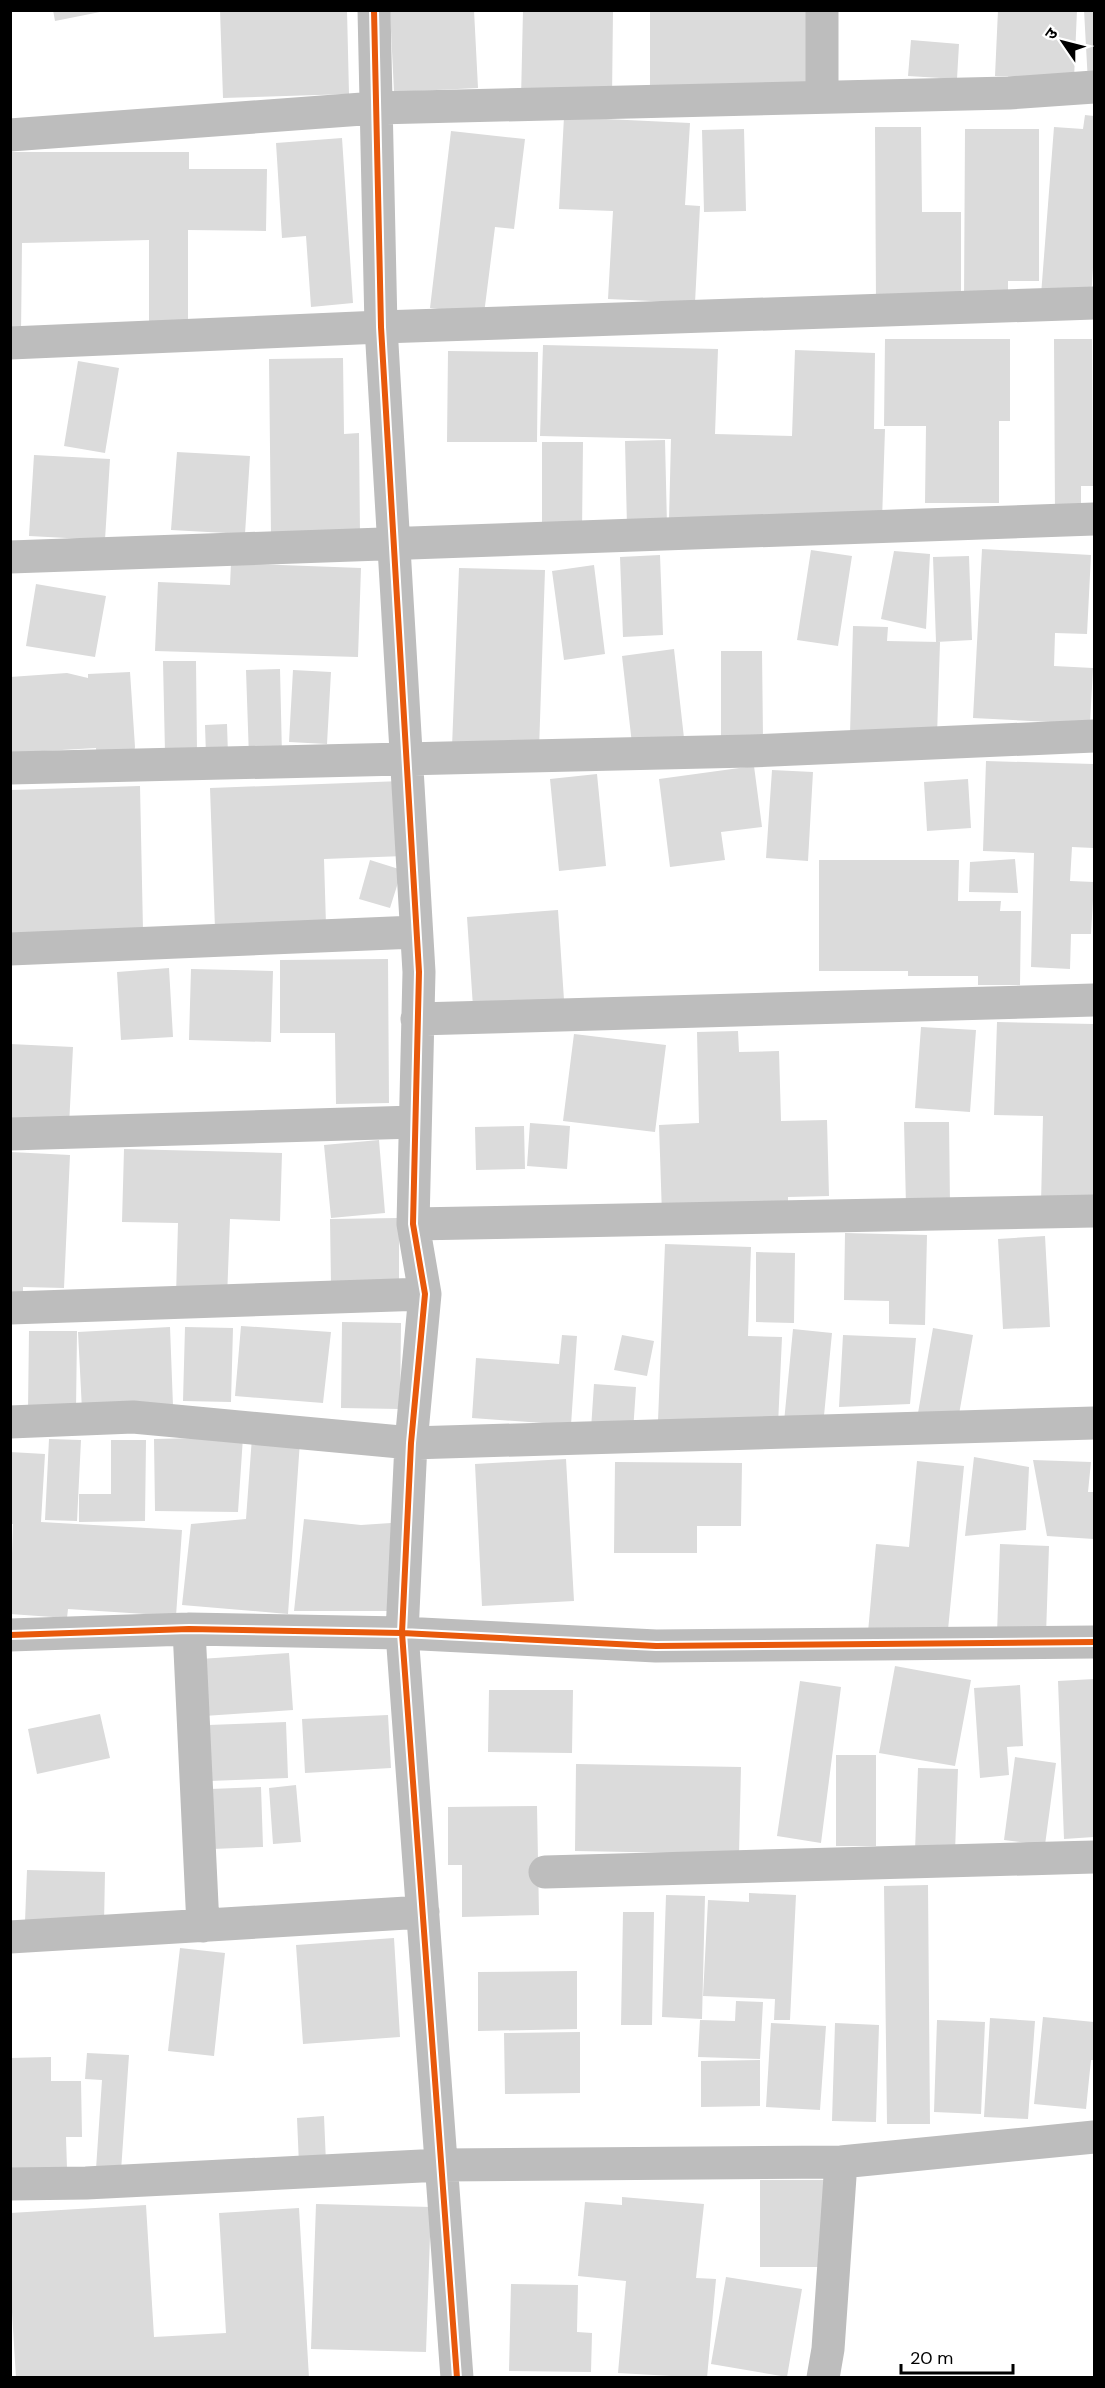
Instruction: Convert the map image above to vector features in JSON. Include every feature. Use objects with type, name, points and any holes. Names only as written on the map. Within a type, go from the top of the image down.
[{"type":"street","points":[[374,10],[381,327],[416,932],[417,1019],[413,1224],[424,1294],[411,1443],[402,1633],[458,2378]]},
{"type":"street","points":[[822,10],[822,97]]},
{"type":"street","points":[[10,135],[376,108],[1009,93],[1095,87]]},
{"type":"street","points":[[10,343],[381,327],[1095,303]]},
{"type":"street","points":[[10,558],[1095,519]]},
{"type":"street","points":[[10,768],[750,751],[1095,736]]},
{"type":"street","points":[[10,949],[416,932]]},
{"type":"street","points":[[417,1019],[1095,1000]]},
{"type":"street","points":[[10,1134],[415,1122]]},
{"type":"street","points":[[413,1224],[1095,1211]]},
{"type":"street","points":[[10,1308],[424,1294]]},
{"type":"street","points":[[10,1422],[133,1417],[411,1443],[1095,1423]]},
{"type":"street","points":[[189,1629],[203,1926]]},
{"type":"street","points":[[10,1635],[189,1629],[402,1633],[656,1646],[1095,1642]]},
{"type":"street","points":[[545,1872],[1095,1857]]},
{"type":"street","points":[[10,1937],[423,1912]]},
{"type":"street","points":[[10,2184],[86,2183],[441,2165],[841,2163],[1095,2137]]},
{"type":"street","points":[[823,2378],[828,2349],[841,2163]]},
{"type":"building","points":[[53,10],[100,10],[100,12],[55,21]]},
{"type":"building","points":[[220,10],[347,10],[349,94],[223,98]]},
{"type":"building","points":[[390,10],[474,10],[478,88],[394,92]]},
{"type":"building","points":[[523,10],[613,10],[612,99],[521,99]]},
{"type":"building","points":[[650,10],[810,10],[815,89],[650,94]]},
{"type":"building","points":[[998,10],[1077,10],[1074,79],[995,76]]},
{"type":"building","points":[[1084,10],[1094,10],[1094,82],[1088,83]]},
{"type":"building","points":[[911,40],[959,44],[957,79],[908,76]]},
{"type":"building","points":[[1085,115],[1094,116],[1094,252],[1091,299],[1041,295],[1054,127],[1083,129]]},
{"type":"building","points":[[564,117],[690,123],[685,205],[700,206],[695,303],[608,299],[613,211],[559,209]]},
{"type":"building","points":[[875,127],[921,127],[922,212],[961,212],[961,303],[876,304]]},
{"type":"building","points":[[744,129],[746,211],[704,212],[702,130]]},
{"type":"building","points":[[965,129],[1039,129],[1039,281],[1008,281],[1008,303],[964,303]]},
{"type":"building","points":[[451,131],[525,139],[514,229],[495,227],[484,314],[430,308]]},
{"type":"building","points":[[342,138],[353,303],[311,307],[306,236],[282,238],[276,143]]},
{"type":"building","points":[[10,152],[189,152],[189,169],[267,169],[266,231],[188,230],[188,327],[149,327],[149,240],[22,243],[21,335],[10,335]]},
{"type":"building","points":[[885,339],[1010,339],[1010,421],[999,421],[999,503],[925,503],[926,426],[884,426]]},
{"type":"building","points":[[1054,339],[1092,339],[1093,486],[1081,486],[1081,513],[1055,514]]},
{"type":"building","points":[[543,345],[718,349],[715,434],[792,436],[795,350],[875,353],[874,429],[885,429],[882,521],[669,520],[671,439],[540,436]]},
{"type":"building","points":[[448,351],[538,352],[537,442],[447,442]]},
{"type":"building","points":[[343,358],[344,434],[359,433],[360,535],[271,536],[269,359]]},
{"type":"building","points":[[78,361],[119,368],[105,453],[64,446]]},
{"type":"building","points":[[665,440],[667,526],[627,527],[625,441]]},
{"type":"building","points":[[542,442],[583,442],[582,532],[542,533]]},
{"type":"building","points":[[177,452],[250,456],[245,534],[171,530]]},
{"type":"building","points":[[34,455],[110,459],[105,540],[29,536]]},
{"type":"building","points":[[982,549],[1091,555],[1087,634],[1055,633],[1054,666],[1093,668],[1090,724],[973,718]]},
{"type":"building","points":[[811,550],[852,556],[838,646],[797,640]]},
{"type":"building","points":[[894,551],[930,554],[926,629],[881,619]]},
{"type":"building","points":[[660,555],[663,635],[623,637],[620,557]]},
{"type":"building","points":[[969,556],[972,640],[936,642],[933,557]]},
{"type":"building","points":[[231,563],[361,568],[358,657],[155,651],[158,582],[230,585]]},
{"type":"building","points":[[594,565],[605,654],[564,660],[552,571]]},
{"type":"building","points":[[459,568],[545,570],[539,750],[452,747]]},
{"type":"building","points":[[36,584],[106,596],[95,657],[26,646]]},
{"type":"building","points":[[853,626],[888,627],[887,641],[940,642],[937,736],[850,734]]},
{"type":"building","points":[[674,649],[684,738],[632,744],[622,656]]},
{"type":"building","points":[[721,651],[762,651],[763,739],[721,740]]},
{"type":"building","points":[[163,661],[196,661],[197,752],[165,753]]},
{"type":"building","points":[[280,669],[282,756],[249,758],[246,670]]},
{"type":"building","points":[[293,670],[331,672],[327,744],[289,742]]},
{"type":"building","points":[[130,672],[135,747],[132,761],[97,764],[96,748],[10,753],[10,677],[67,673],[88,678],[88,674]]},
{"type":"building","points":[[227,724],[228,755],[206,756],[205,725]]},
{"type":"building","points":[[986,761],[1094,764],[1094,848],[1072,847],[1070,881],[1094,882],[1091,934],[1071,934],[1070,969],[1031,967],[1034,853],[983,851]]},
{"type":"building","points":[[754,766],[762,827],[721,832],[725,860],[670,867],[659,779]]},
{"type":"building","points":[[772,770],[813,772],[808,861],[766,858]]},
{"type":"building","points":[[597,774],[606,866],[559,871],[550,779]]},
{"type":"building","points":[[968,779],[971,828],[927,831],[924,782]]},
{"type":"building","points":[[402,781],[404,856],[324,859],[326,925],[215,929],[210,788]]},
{"type":"building","points":[[140,786],[143,931],[10,935],[10,790]]},
{"type":"building","points":[[1015,859],[1018,893],[969,892],[970,862]]},
{"type":"building","points":[[370,860],[402,870],[390,908],[359,899]]},
{"type":"building","points":[[819,860],[959,860],[958,901],[1001,901],[1000,911],[1021,911],[1020,985],[978,985],[978,976],[908,976],[908,971],[819,971]]},
{"type":"building","points":[[558,910],[564,1000],[473,1007],[467,917]]},
{"type":"building","points":[[388,959],[389,1103],[336,1104],[335,1033],[280,1033],[280,960]]},
{"type":"building","points":[[169,968],[173,1037],[121,1040],[117,972]]},
{"type":"building","points":[[191,969],[273,971],[271,1042],[189,1040]]},
{"type":"building","points":[[997,1022],[1094,1024],[1094,1205],[1041,1204],[1043,1116],[994,1115]]},
{"type":"building","points":[[921,1027],[976,1030],[970,1112],[915,1108]]},
{"type":"building","points":[[738,1031],[739,1052],[779,1051],[781,1121],[827,1120],[829,1196],[788,1197],[788,1211],[662,1215],[659,1125],[699,1123],[697,1032]]},
{"type":"building","points":[[574,1034],[666,1045],[655,1132],[563,1121]]},
{"type":"building","points":[[10,1044],[73,1047],[69,1126],[10,1123]]},
{"type":"building","points":[[904,1122],[949,1122],[950,1205],[906,1206]]},
{"type":"building","points":[[530,1123],[570,1126],[567,1169],[527,1166]]},
{"type":"building","points":[[524,1126],[525,1169],[476,1170],[475,1127]]},
{"type":"building","points":[[379,1140],[385,1213],[331,1218],[324,1145]]},
{"type":"building","points":[[124,1149],[282,1153],[280,1221],[230,1219],[227,1298],[176,1296],[178,1223],[122,1222]]},
{"type":"building","points":[[10,1152],[70,1155],[64,1288],[23,1287],[23,1301],[10,1301]]},
{"type":"building","points":[[399,1218],[399,1282],[331,1284],[330,1219]]},
{"type":"building","points":[[845,1233],[927,1235],[925,1325],[889,1324],[889,1301],[844,1300]]},
{"type":"building","points":[[1045,1236],[1050,1327],[1003,1329],[998,1239]]},
{"type":"building","points":[[665,1244],[751,1247],[748,1336],[782,1337],[778,1425],[658,1421]]},
{"type":"building","points":[[756,1252],[795,1253],[794,1323],[756,1322]]},
{"type":"building","points":[[342,1322],[401,1323],[400,1409],[341,1408]]},
{"type":"building","points":[[241,1326],[331,1332],[323,1403],[235,1396]]},
{"type":"building","points":[[170,1327],[173,1406],[82,1410],[78,1332]]},
{"type":"building","points":[[185,1327],[233,1328],[231,1402],[183,1401]]},
{"type":"building","points":[[933,1328],[973,1335],[958,1420],[918,1413]]},
{"type":"building","points":[[793,1329],[832,1333],[823,1426],[784,1422]]},
{"type":"building","points":[[29,1331],[77,1331],[76,1411],[28,1410]]},
{"type":"building","points":[[562,1335],[577,1336],[571,1425],[472,1418],[476,1358],[559,1364]]},
{"type":"building","points":[[622,1335],[654,1341],[647,1376],[614,1370]]},
{"type":"building","points":[[843,1335],[916,1338],[910,1404],[839,1407]]},
{"type":"building","points":[[594,1384],[636,1387],[633,1432],[591,1429]]},
{"type":"building","points":[[243,1437],[238,1512],[155,1511],[154,1439]]},
{"type":"building","points":[[252,1437],[300,1441],[288,1614],[182,1605],[191,1524],[246,1519]]},
{"type":"building","points":[[49,1439],[81,1440],[77,1521],[45,1520]]},
{"type":"building","points":[[111,1440],[146,1440],[145,1521],[79,1522],[79,1494],[111,1494]]},
{"type":"building","points":[[10,1452],[45,1454],[41,1522],[182,1530],[176,1616],[68,1609],[67,1618],[10,1614],[13,1524],[10,1524]]},
{"type":"building","points":[[974,1457],[1029,1467],[1026,1530],[965,1536]]},
{"type":"building","points":[[566,1459],[574,1601],[482,1606],[475,1464]]},
{"type":"building","points":[[1033,1460],[1091,1462],[1088,1492],[1094,1492],[1094,1539],[1047,1536]]},
{"type":"building","points":[[917,1461],[964,1466],[947,1640],[868,1632],[876,1544],[909,1547]]},
{"type":"building","points":[[615,1462],[742,1463],[741,1526],[697,1526],[697,1553],[614,1553]]},
{"type":"building","points":[[304,1519],[361,1525],[391,1523],[390,1611],[294,1611]]},
{"type":"building","points":[[1000,1544],[1049,1546],[1046,1635],[997,1634]]},
{"type":"building","points":[[289,1653],[293,1710],[204,1716],[200,1659]]},
{"type":"building","points":[[895,1666],[971,1680],[955,1766],[879,1753]]},
{"type":"building","points":[[1094,1679],[1094,1837],[1064,1839],[1058,1681]]},
{"type":"building","points":[[800,1681],[841,1687],[821,1843],[777,1836]]},
{"type":"building","points":[[1020,1685],[1023,1746],[1007,1747],[1009,1775],[980,1778],[974,1688]]},
{"type":"building","points":[[489,1690],[573,1690],[572,1753],[488,1752]]},
{"type":"building","points":[[100,1714],[110,1758],[37,1774],[28,1729]]},
{"type":"building","points":[[388,1715],[391,1768],[305,1773],[302,1719]]},
{"type":"building","points":[[286,1722],[288,1778],[209,1781],[208,1725]]},
{"type":"building","points":[[836,1755],[876,1755],[876,1846],[836,1846]]},
{"type":"building","points":[[1015,1757],[1056,1763],[1045,1845],[1004,1840]]},
{"type":"building","points":[[576,1764],[741,1767],[739,1854],[575,1851]]},
{"type":"building","points":[[918,1768],[958,1769],[955,1852],[915,1851]]},
{"type":"building","points":[[296,1785],[301,1842],[273,1844],[269,1788]]},
{"type":"building","points":[[261,1787],[263,1847],[212,1849],[210,1789]]},
{"type":"building","points":[[537,1806],[539,1915],[462,1917],[462,1865],[448,1865],[448,1807]]},
{"type":"building","points":[[27,1870],[105,1872],[104,1924],[25,1922]]},
{"type":"building","points":[[928,1885],[930,2124],[887,2124],[884,1886]]},
{"type":"building","points":[[749,1893],[796,1895],[790,2020],[774,2020],[775,1999],[703,1996],[708,1900],[749,1902]]},
{"type":"building","points":[[666,1895],[705,1896],[702,2019],[662,2017]]},
{"type":"building","points":[[623,1912],[654,1912],[652,2025],[621,2025]]},
{"type":"building","points":[[394,1938],[400,2037],[303,2044],[296,1945]]},
{"type":"building","points":[[180,1948],[225,1953],[214,2056],[168,2051]]},
{"type":"building","points":[[577,1971],[577,2029],[478,2031],[478,1972]]},
{"type":"building","points":[[736,2001],[763,2002],[760,2059],[698,2057],[700,2020],[735,2021]]},
{"type":"building","points":[[1043,2017],[1094,2022],[1094,2060],[1091,2060],[1086,2109],[1034,2104]]},
{"type":"building","points":[[990,2018],[1035,2021],[1028,2119],[984,2117]]},
{"type":"building","points":[[937,2020],[985,2022],[981,2114],[934,2112]]},
{"type":"building","points":[[771,2023],[826,2026],[820,2110],[766,2107]]},
{"type":"building","points":[[835,2023],[879,2025],[876,2122],[832,2121]]},
{"type":"building","points":[[580,2032],[580,2093],[505,2094],[504,2033]]},
{"type":"building","points":[[87,2053],[129,2055],[121,2171],[96,2169],[102,2080],[85,2079]]},
{"type":"building","points":[[51,2057],[51,2081],[81,2081],[82,2137],[66,2137],[67,2169],[10,2170],[10,2058]]},
{"type":"building","points":[[760,2060],[760,2106],[701,2107],[701,2061]]},
{"type":"building","points":[[324,2116],[326,2163],[299,2165],[297,2118]]},
{"type":"building","points":[[760,2180],[824,2180],[823,2267],[760,2267]]},
{"type":"building","points":[[622,2197],[704,2204],[696,2278],[716,2279],[707,2378],[618,2373],[626,2281],[578,2276],[585,2202],[622,2205]]},
{"type":"building","points":[[316,2204],[431,2207],[426,2352],[311,2349]]},
{"type":"building","points":[[146,2205],[154,2337],[226,2333],[219,2213],[299,2208],[309,2378],[16,2378],[10,2279],[10,2213]]},
{"type":"building","points":[[726,2277],[802,2289],[787,2377],[711,2364]]},
{"type":"building","points":[[511,2284],[578,2285],[577,2332],[592,2333],[591,2372],[509,2371]]},
{"type":"cycle path","points":[[374,10],[381,327],[419,972],[413,1224],[425,1294],[411,1443],[402,1633],[656,1646],[1094,1642]]},
{"type":"cycle path","points":[[10,1635],[189,1629],[402,1633],[457,2378]]}]
